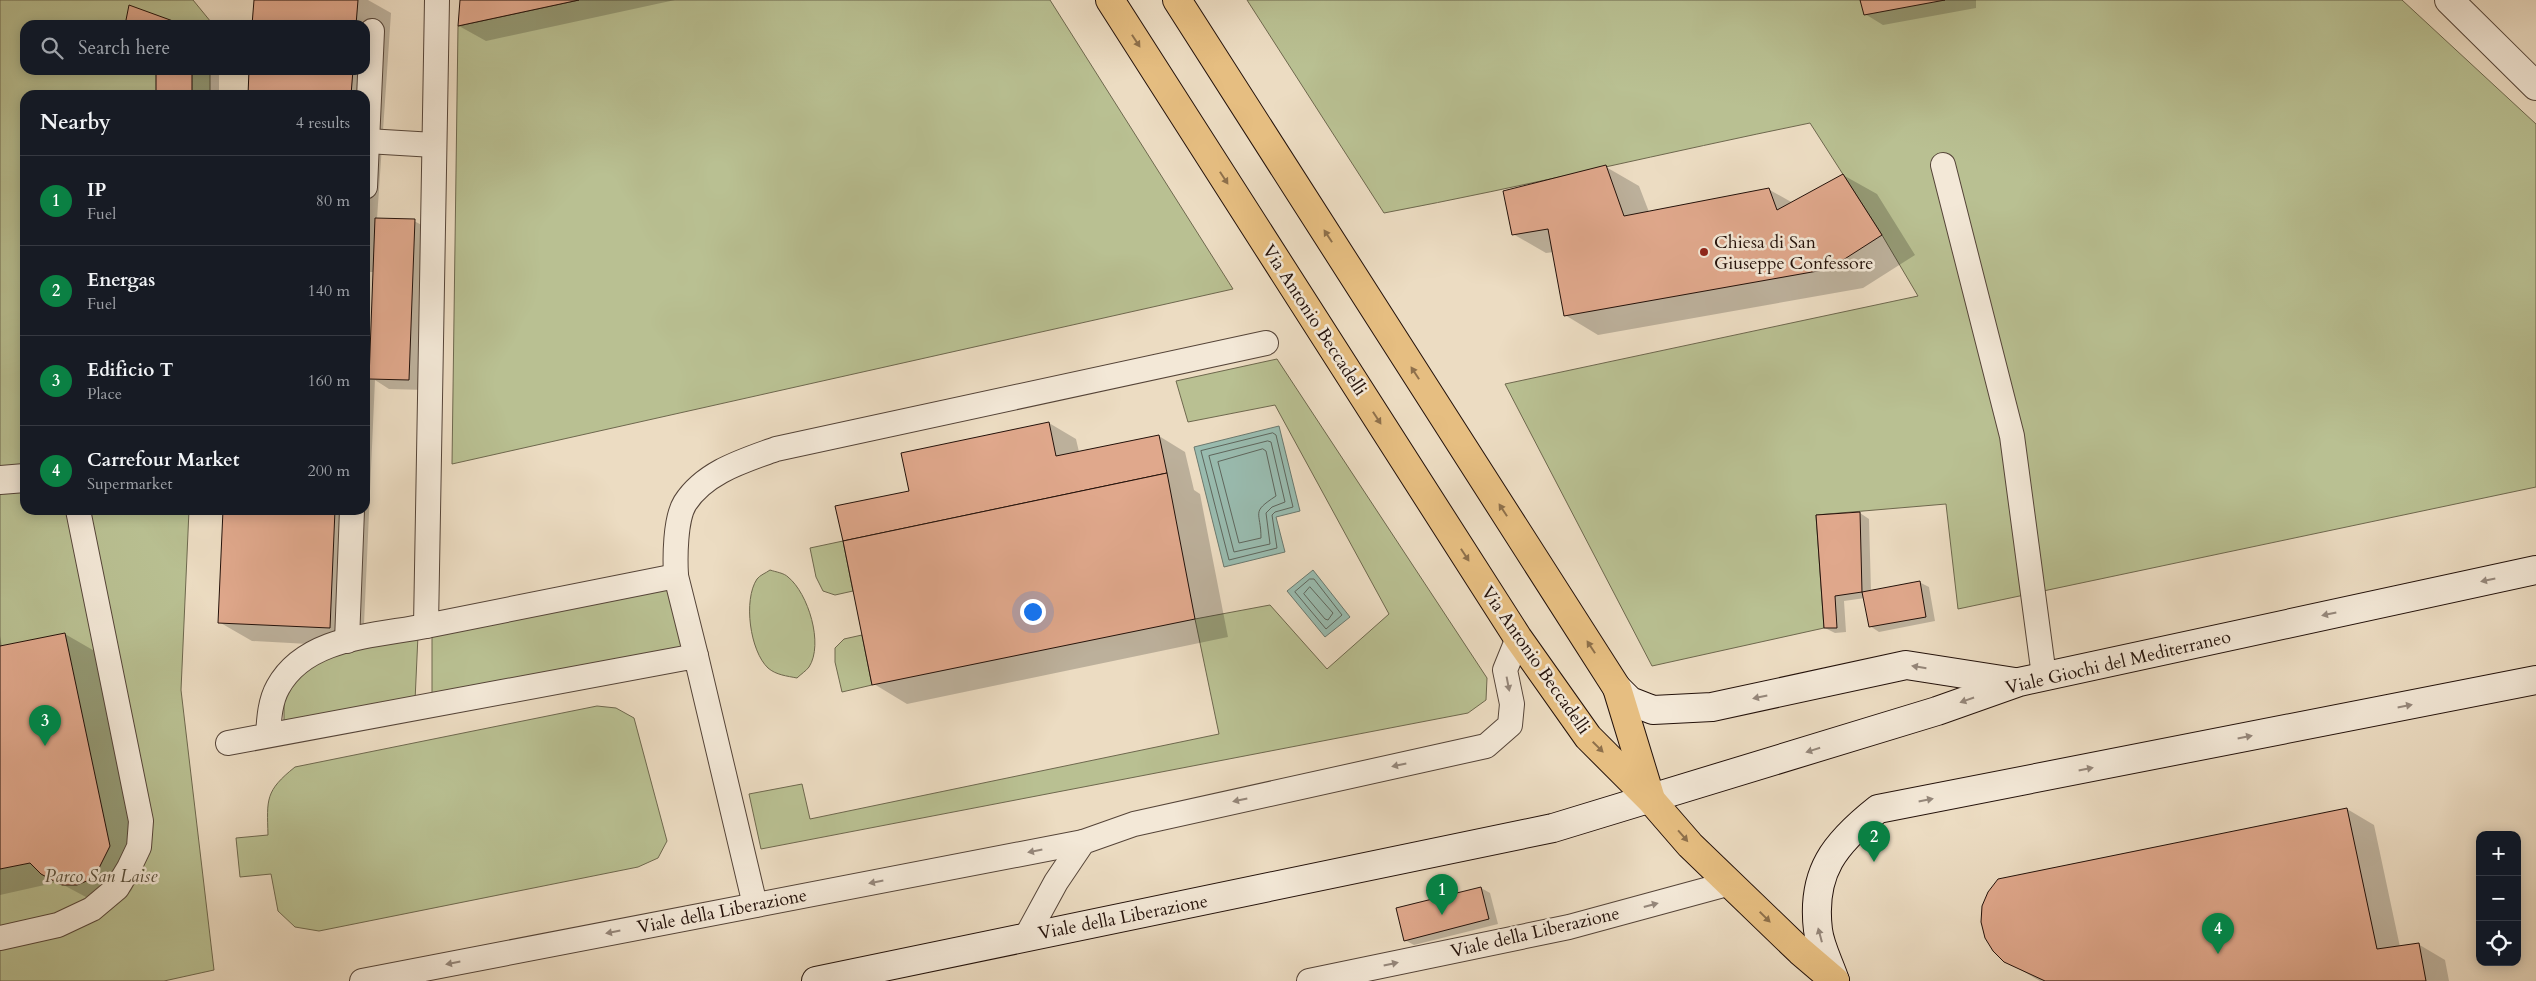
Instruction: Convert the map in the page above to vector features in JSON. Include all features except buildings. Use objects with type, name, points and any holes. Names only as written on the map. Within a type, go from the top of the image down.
[{"type":"main road","name":"Via Antonio Beccadelli","points":[[1110,0],[1518,638],[1588,736],[1651,800],[1690,845],[1800,951],[1835,981]]},
{"type":"main road","points":[[1177,0],[1617,688],[1630,701],[1653,710],[1712,707],[1906,665],[2031,679]]},
{"type":"main road","points":[[2449,0],[2536,86]]},
{"type":"main road","points":[[0,480],[20,478]]},
{"type":"main road","name":"Viale Giochi del Mediterraneo","points":[[1371,866],[1553,828],[1651,800],[1937,711],[2031,679],[2536,570]]},
{"type":"main road","points":[[1835,981],[1818,931],[1817,894],[1824,869],[1849,832],[1878,810],[2536,680]]},
{"type":"main road","points":[[1617,688],[1651,800]]},
{"type":"main road","name":"Viale della Liberazione","points":[[816,981],[1371,866]]},
{"type":"lane","points":[[426,626],[437,0]]},
{"type":"lane","points":[[370,74],[372,30]]},
{"type":"lane","points":[[369,90],[370,75]]},
{"type":"lane","points":[[370,141],[434,145]]},
{"type":"lane","points":[[1943,165],[2012,436],[2031,679]]},
{"type":"lane","points":[[755,905],[676,576],[675,546],[684,504],[709,477],[741,461],[776,449],[1266,343]]},
{"type":"lane","points":[[0,938],[58,925],[92,909],[117,888],[140,847],[140,821],[79,515]]},
{"type":"lane","points":[[347,641],[352,515]]},
{"type":"lane","points":[[268,735],[270,712],[278,687],[291,669],[313,652],[347,641],[676,576]]},
{"type":"lane","name":"Viale della Liberazione","points":[[362,981],[1083,842],[1134,824],[1486,746],[1510,725],[1512,704],[1505,670],[1518,638]]},
{"type":"lane","points":[[228,743],[696,656]]},
{"type":"lane","points":[[1026,936],[1056,882],[1083,842]]},
{"type":"lane","name":"Viale della Liberazione","points":[[1309,981],[1569,927],[1731,883]]},
{"type":"green space","name":"Parco San Laise","points":[[0,0],[193,0],[209,20],[20,20],[20,75],[210,75],[210,90],[20,90],[20,515],[189,515],[181,690],[214,970],[164,981],[0,981]]},
{"type":"green space","points":[[579,0],[1050,0],[1233,289],[452,464],[458,26]]},
{"type":"green space","points":[[1247,0],[2402,0],[2536,124],[2536,487],[1958,609],[1946,504],[1816,515],[1824,628],[1652,666],[1505,384],[1918,296],[1882,235],[1810,123],[1491,192],[1384,213]]},
{"type":"green space","points":[[1277,359],[1487,678],[1486,700],[1468,713],[761,849],[749,794],[802,784],[810,819],[1219,734],[1195,619],[1270,605],[1327,669],[1389,614],[1275,405],[1188,422],[1176,381]]},
{"type":"green space","points":[[843,541],[853,591],[835,595],[823,591],[816,577],[810,548]]},
{"type":"green space","points":[[770,570],[786,576],[795,585],[802,595],[812,619],[815,645],[813,657],[809,667],[797,678],[778,674],[768,668],[757,650],[753,638],[750,599],[757,579]]},
{"type":"green space","points":[[669,586],[685,649],[432,698],[432,633]]},
{"type":"green space","points":[[418,635],[415,701],[284,726],[284,700],[289,687],[315,659]]},
{"type":"green space","points":[[862,635],[872,685],[842,692],[835,662],[835,648],[844,639]]},
{"type":"green space","points":[[597,706],[616,708],[634,718],[667,841],[658,858],[638,867],[319,931],[295,927],[278,911],[271,874],[240,877],[236,838],[268,835],[268,804],[270,796],[278,783],[295,767]]},
{"type":"water","points":[[1279,426],[1300,511],[1276,517],[1285,552],[1224,567],[1194,447]]},
{"type":"water","points":[[1313,570],[1350,617],[1325,637],[1287,591]]},
{"type":"place","name":"Chiesa di San Giuseppe Confessore","points":[[1704,252]]},
{"type":"place","name":"Edificio T","points":[[45,746]]},
{"type":"place","name":"Energas","points":[[1874,862]]},
{"type":"place","name":"IP","points":[[1442,915]]},
{"type":"place","name":"Carrefour Market","points":[[2218,954]]}]
